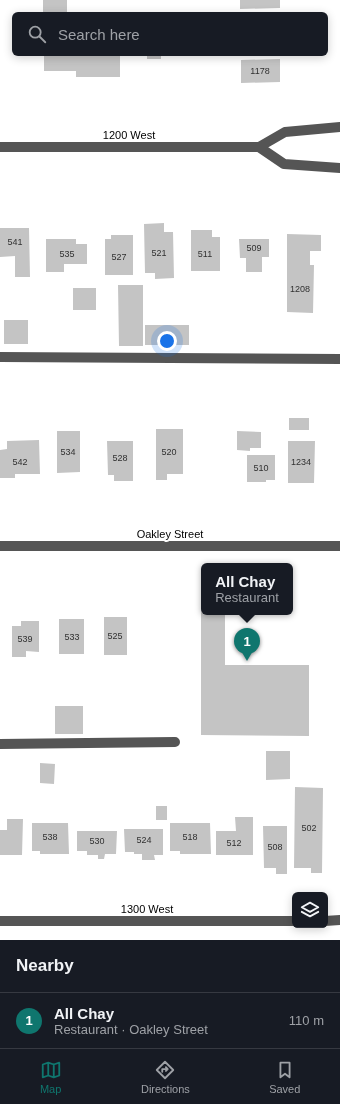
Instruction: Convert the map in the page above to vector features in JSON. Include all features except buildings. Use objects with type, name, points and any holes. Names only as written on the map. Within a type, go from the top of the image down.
[{"type":"street","name":"1200 West","points":[[0,147],[258,147],[285,132],[340,127]]},
{"type":"street","points":[[258,147],[284,164],[340,168]]},
{"type":"street","points":[[0,357],[340,359]]},
{"type":"street","name":"Oakley Street","points":[[0,546],[340,546]]},
{"type":"street","points":[[0,744],[175,742]]},
{"type":"street","points":[[328,920],[340,920]]},
{"type":"street","name":"1300 West","points":[[0,921],[292,921]]},
{"type":"place","name":"All Chay","points":[[247,661]]}]
